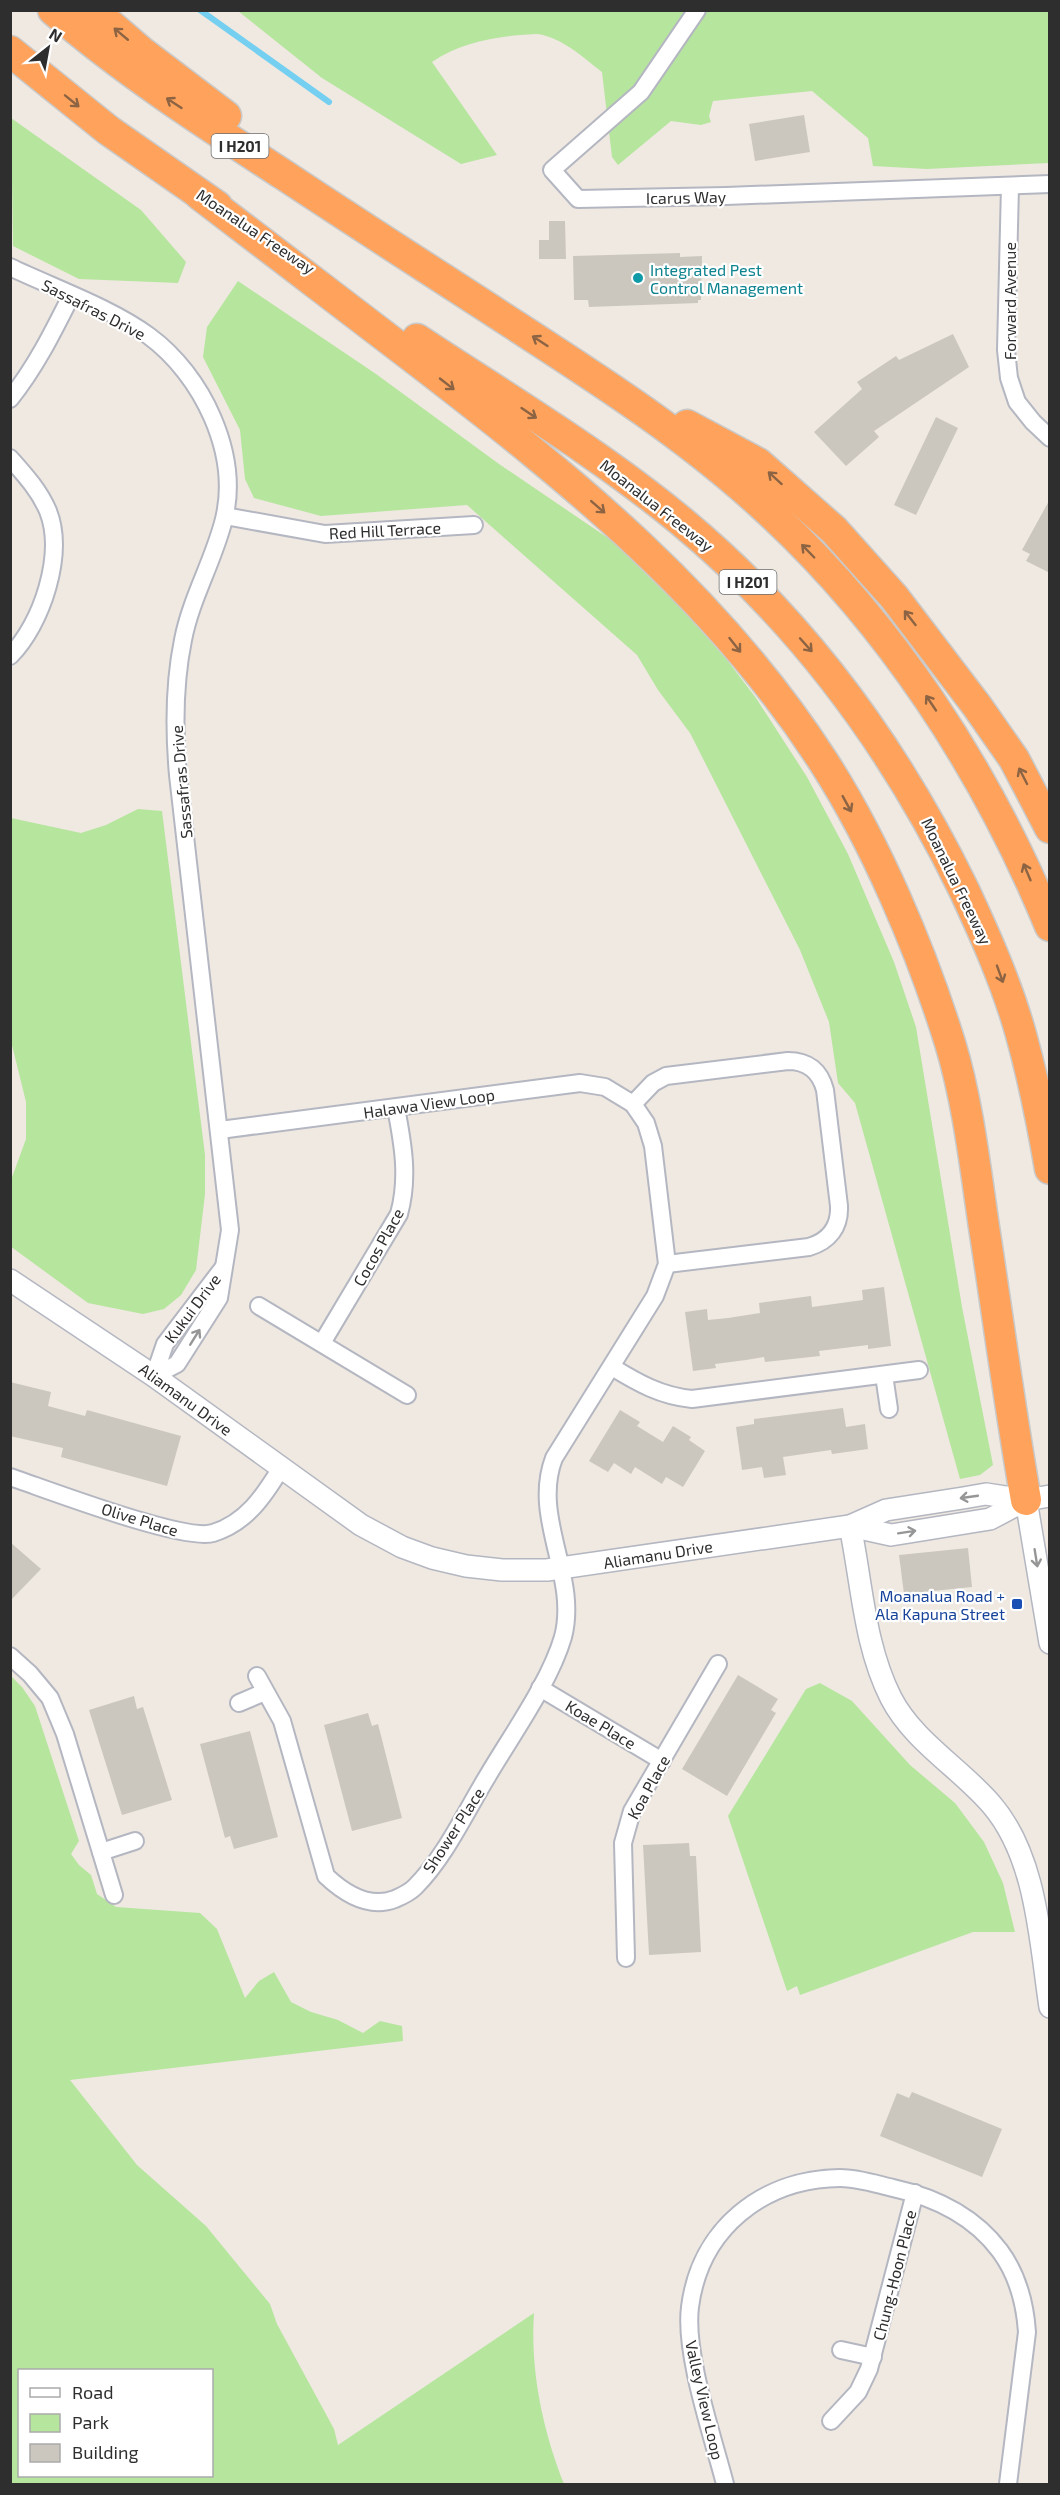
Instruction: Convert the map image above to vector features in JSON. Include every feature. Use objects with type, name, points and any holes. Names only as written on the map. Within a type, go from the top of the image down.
[{"type":"highway","name":"I H201","points":[[52,10],[164,97],[589,373],[701,454],[763,506],[850,596],[920,686],[989,795],[1017,849],[1050,926]]},
{"type":"highway","points":[[93,10],[143,53],[434,273]]},
{"type":"highway","name":"Moanalua Freeway","points":[[10,51],[108,130],[200,195],[632,482],[720,555],[766,600],[814,653],[884,745],[918,801],[975,914],[999,970],[1019,1028],[1034,1081],[1050,1169]]},
{"type":"highway","points":[[200,195],[534,451],[620,526],[681,583],[728,635],[824,763],[866,838],[902,915],[950,1045],[975,1161],[1038,1498]]},
{"type":"highway","points":[[589,373],[758,462],[834,530],[894,597],[977,706],[1014,759],[1050,828]]},
{"type":"street","name":"Icarus Way","points":[[697,10],[641,92],[552,170],[578,199],[1050,184]]},
{"type":"street","name":"Forward Avenue","points":[[1010,186],[1006,350],[1009,378],[1017,402],[1050,438]]},
{"type":"street","name":"Sassafras Drive","points":[[10,267],[148,335],[181,365],[205,402],[226,460],[228,481],[225,516],[183,639],[175,721],[178,775],[230,1230],[224,1267]]},
{"type":"street","points":[[10,399],[28,375],[71,296]]},
{"type":"street","points":[[10,458],[42,498],[49,513],[54,543],[50,575],[37,615],[24,642],[10,656]]},
{"type":"street","name":"Red Hill Terrace","points":[[225,516],[325,534],[474,525]]},
{"type":"street","points":[[633,1104],[653,1083],[666,1076],[788,1061],[797,1061],[814,1070],[825,1090],[839,1206],[838,1221],[830,1235],[809,1247],[667,1264]]},
{"type":"street","name":"Halawa View Loop","points":[[220,1130],[580,1083],[605,1087],[633,1104],[646,1122],[653,1146],[667,1264],[655,1296],[554,1458],[548,1472],[546,1501],[562,1569]]},
{"type":"street","name":"Cocos Place","points":[[322,1343],[399,1214],[403,1199],[405,1169],[396,1108]]},
{"type":"street","name":"Kukui Drive","points":[[154,1376],[160,1352],[165,1344],[224,1267]]},
{"type":"street","name":"Aliamanu Drive","points":[[10,1281],[154,1376],[361,1525],[402,1547],[432,1558],[466,1566],[502,1570],[562,1569],[850,1526]]},
{"type":"street","points":[[259,1305],[407,1395]]},
{"type":"street","points":[[612,1367],[654,1392],[676,1398],[692,1399],[919,1370]]},
{"type":"street","points":[[884,1375],[889,1409]]},
{"type":"street","name":"Olive Place","points":[[10,1477],[161,1527],[189,1534],[211,1534],[236,1523],[249,1513],[268,1490],[281,1468]]},
{"type":"street","points":[[1050,1643],[1038,1498],[990,1519],[891,1535],[850,1526],[874,1654],[891,1699],[899,1713],[914,1729],[991,1804],[1004,1821],[1025,1862],[1050,2007]]},
{"type":"street","name":"Shower Place","points":[[256,1676],[282,1721],[326,1876],[343,1892],[358,1898],[375,1901],[393,1900],[414,1889],[438,1859],[540,1688],[563,1636],[566,1614],[562,1569]]},
{"type":"street","points":[[10,1656],[30,1674],[50,1698],[65,1734],[114,1895]]},
{"type":"street","name":"Koa Place","points":[[626,1958],[623,1843],[632,1811],[718,1664]]},
{"type":"street","name":"Koae Place","points":[[540,1688],[662,1761]]},
{"type":"street","points":[[239,1703],[265,1692]]},
{"type":"street","points":[[101,1852],[135,1841]]},
{"type":"street","name":"Valley View Loop","points":[[725,2484],[697,2373],[689,2328],[690,2307],[700,2265],[711,2246],[739,2213],[758,2199],[776,2189],[803,2181],[842,2178],[915,2193],[945,2205],[976,2226],[1001,2252],[1020,2290],[1027,2332],[1008,2484]]},
{"type":"street","name":"Chung-Hoon Place","points":[[831,2421],[858,2392],[873,2357],[915,2193]]},
{"type":"street","name":"Chung-Hoon Place","points":[[841,2350],[873,2357]]},
{"type":"green space","points":[[238,11],[1049,11],[1049,163],[927,169],[873,166],[868,138],[812,91],[713,101],[709,116],[711,122],[701,125],[671,121],[618,165],[612,157],[602,72],[559,41],[535,34],[474,43],[432,62],[497,155],[461,164],[322,78]]},
{"type":"green space","points":[[11,118],[141,210],[186,262],[178,283],[79,279],[13,246]]},
{"type":"green space","points":[[238,281],[376,374],[499,464],[611,540],[681,608],[727,660],[756,698],[807,777],[848,854],[894,962],[916,1027],[962,1307],[993,1465],[980,1475],[960,1479],[855,1103],[838,1083],[829,1022],[800,950],[690,733],[658,690],[637,655],[467,505],[321,516],[254,498],[245,479],[240,430],[203,357],[207,327]]},
{"type":"green space","points":[[138,809],[162,811],[205,1155],[205,1194],[196,1270],[181,1295],[164,1309],[143,1314],[88,1303],[10,1246],[11,1180],[26,1139],[26,1102],[11,1041],[11,818],[81,833],[106,825]]},
{"type":"green space","points":[[11,1676],[35,1706],[79,1841],[71,1854],[91,1875],[97,1894],[116,1907],[200,1913],[217,1929],[245,1998],[259,1981],[274,1972],[291,2002],[311,2012],[338,2020],[363,2033],[380,2021],[402,2026],[403,2041],[70,2080],[137,2165],[206,2226],[270,2304],[277,2324],[334,2429],[338,2445],[534,2313],[536,2379],[544,2422],[564,2484],[11,2484]]},
{"type":"green space","points":[[820,1683],[852,1701],[910,1765],[955,1803],[984,1842],[1003,1883],[1015,1932],[973,1932],[800,1995],[797,1986],[787,1991],[728,1816],[806,1689]]},
{"type":"building","points":[[804,115],[810,152],[755,161],[749,124]]},
{"type":"building","points":[[549,221],[565,221],[566,259],[539,259],[539,240],[549,240]]},
{"type":"building","name":"Integrated Pest Control Management","points":[[680,253],[680,257],[702,256],[701,300],[698,300],[698,303],[589,307],[588,300],[574,300],[573,256]]},
{"type":"building","points":[[953,334],[969,367],[874,431],[879,437],[846,466],[814,432],[862,389],[857,382],[896,356],[899,360]]},
{"type":"building","points":[[936,417],[958,428],[916,515],[894,505]]},
{"type":"building","points":[[1050,499],[1050,573],[1026,561],[1030,554],[1022,550]]},
{"type":"building","points":[[884,1287],[891,1346],[868,1349],[868,1345],[819,1351],[820,1356],[765,1362],[764,1357],[715,1364],[716,1368],[693,1371],[685,1312],[707,1309],[708,1320],[728,1318],[760,1313],[759,1303],[811,1296],[812,1307],[863,1300],[862,1290]]},
{"type":"building","points":[[10,1382],[51,1392],[48,1406],[85,1416],[87,1410],[181,1436],[167,1486],[61,1457],[63,1448],[10,1436]]},
{"type":"building","points":[[843,1408],[846,1427],[865,1424],[868,1449],[832,1454],[831,1450],[783,1457],[786,1475],[764,1478],[762,1467],[742,1470],[736,1427],[754,1424],[754,1419]]},
{"type":"building","points":[[620,1410],[640,1422],[637,1426],[663,1442],[673,1426],[691,1437],[689,1440],[705,1451],[683,1487],[666,1477],[662,1484],[635,1467],[631,1474],[614,1463],[608,1472],[589,1461]]},
{"type":"building","points":[[10,1542],[41,1569],[10,1601]]},
{"type":"building","points":[[968,1548],[972,1587],[904,1594],[899,1555]]},
{"type":"building","points":[[738,1675],[778,1699],[771,1710],[776,1713],[727,1796],[682,1769]]},
{"type":"building","points":[[134,1696],[137,1709],[143,1707],[172,1800],[122,1815],[89,1710]]},
{"type":"building","points":[[368,1713],[372,1726],[378,1724],[402,1818],[352,1831],[324,1725]]},
{"type":"building","points":[[250,1731],[278,1837],[234,1849],[230,1836],[225,1838],[200,1744]]},
{"type":"building","points":[[689,1843],[690,1856],[696,1856],[701,1952],[649,1955],[643,1845]]},
{"type":"building","points":[[912,2092],[1002,2129],[982,2177],[880,2136],[897,2093],[909,2098]]},
{"type":"waterway","points":[[200,10],[329,102]]},
{"type":"place","name":"Integrated Pest Control Management","points":[[638,278]]},
{"type":"place","name":"Moanalua Road + Ala Kapuna Street","points":[[1017,1604]]}]
